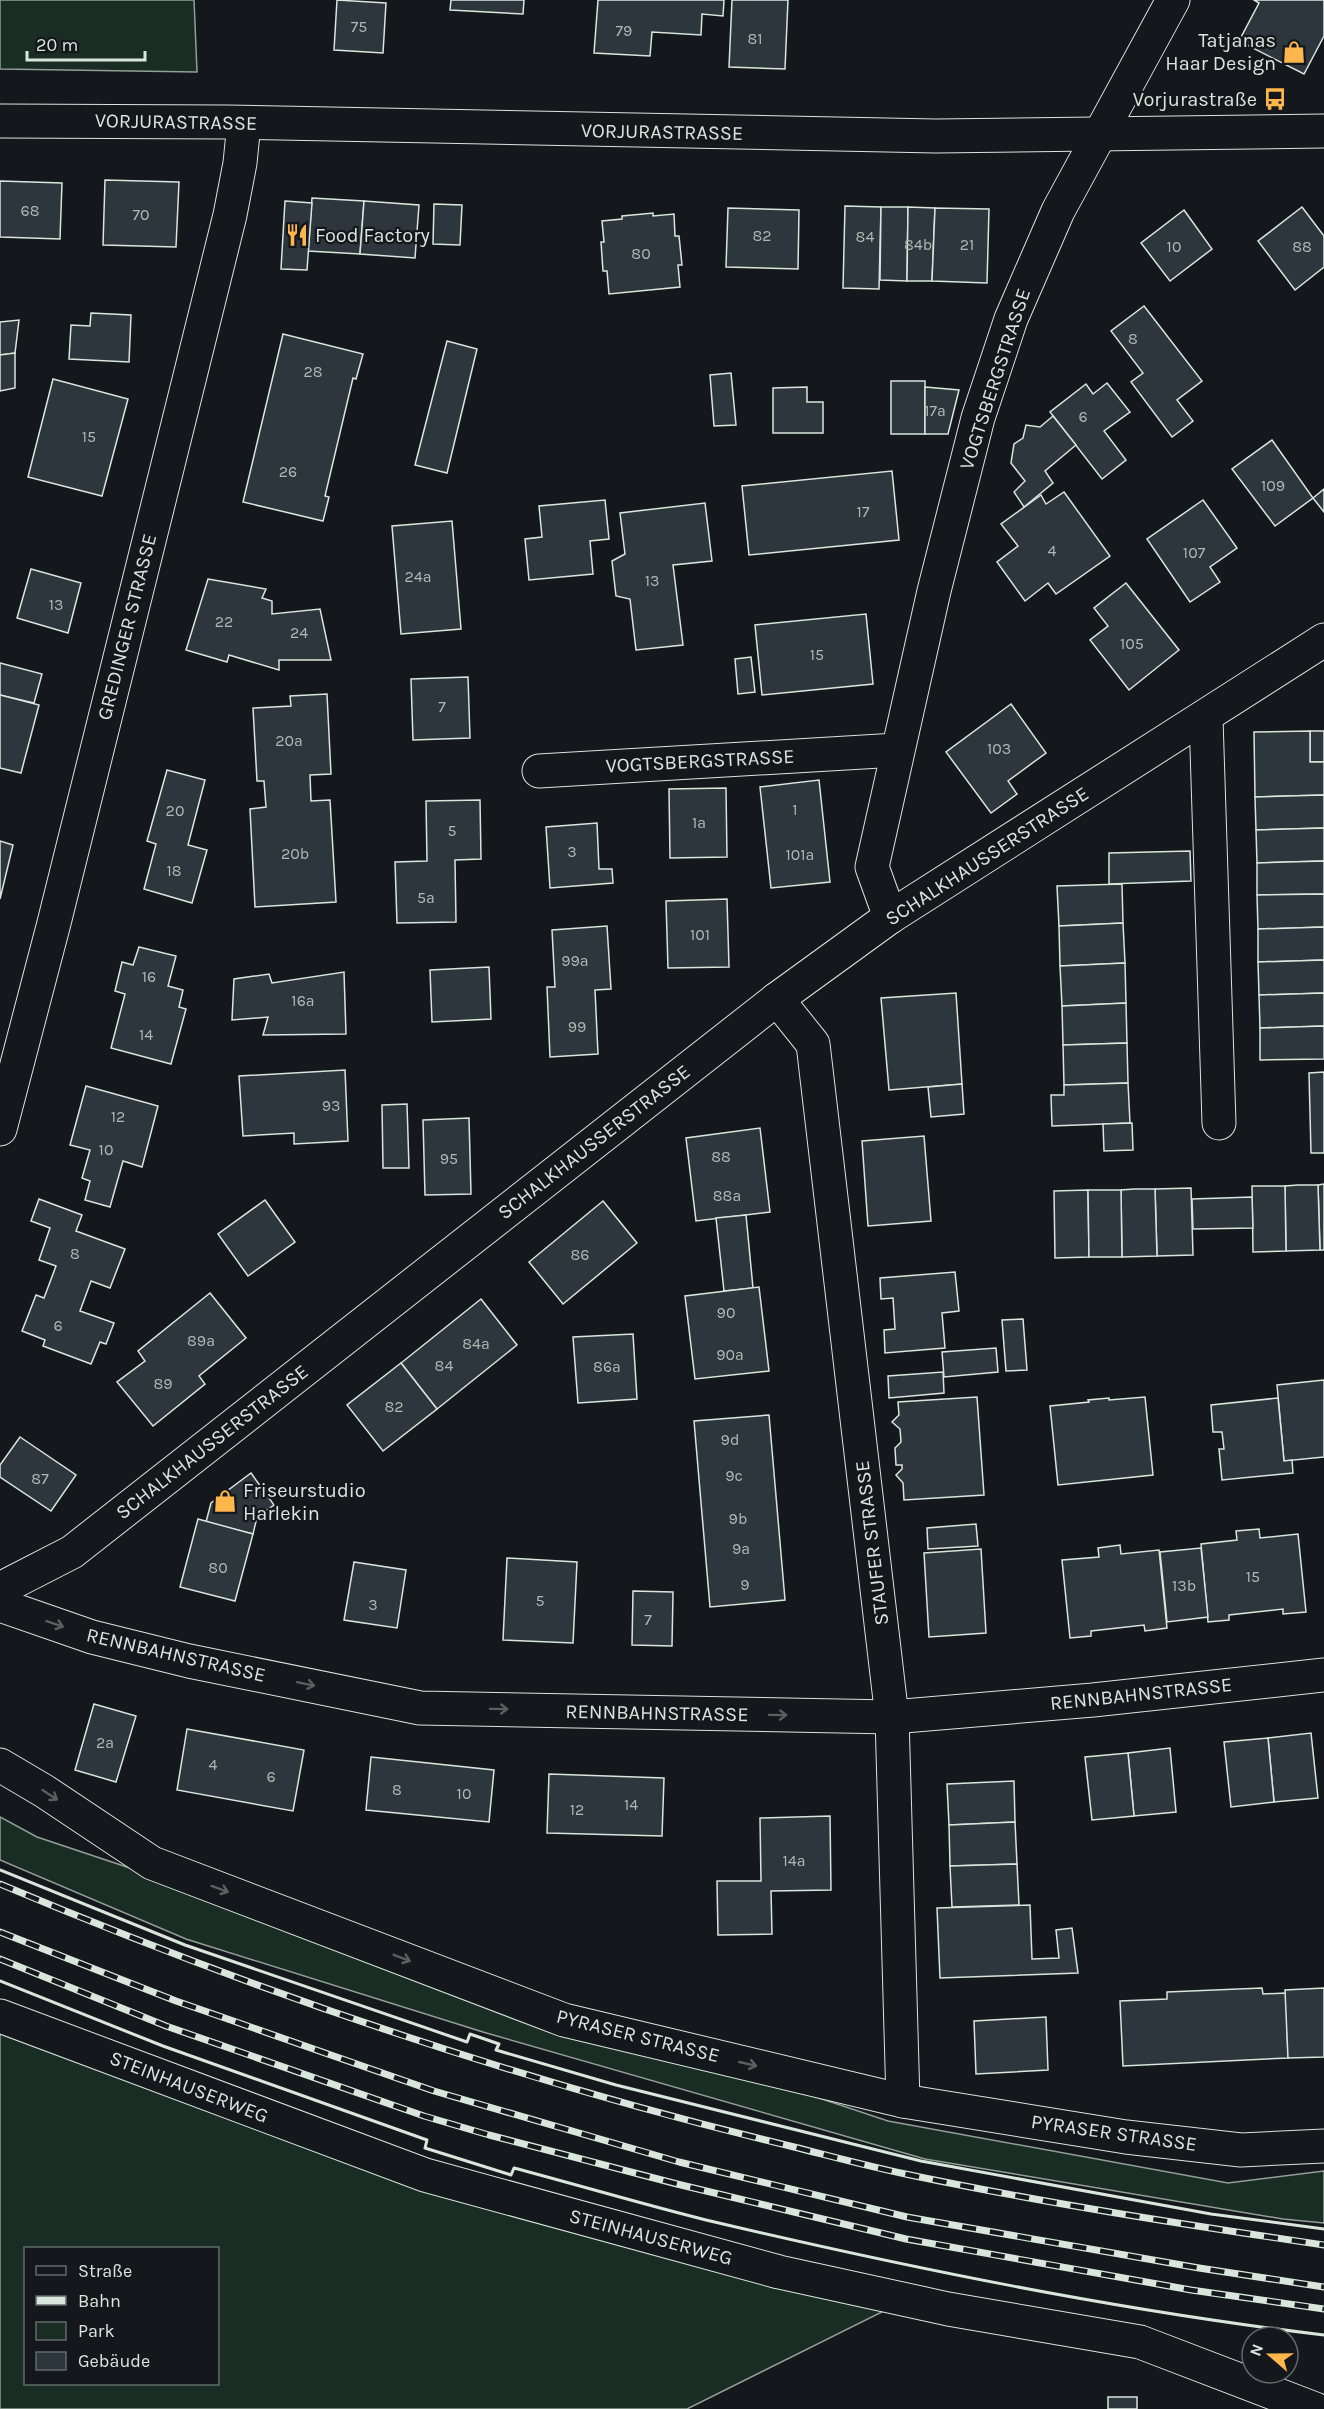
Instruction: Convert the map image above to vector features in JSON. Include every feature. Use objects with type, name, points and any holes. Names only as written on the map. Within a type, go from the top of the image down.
[{"type":"street","name":"VOGTSBERGSTRASSE","points":[[890,917],[872,867],[954,506],[978,418],[1018,300],[1058,211],[1173,0]]},
{"type":"street","name":"VORJURASTRASSE","points":[[0,121],[243,123],[816,134],[1324,131]]},
{"type":"street","name":"GREDINGER STRASSE","points":[[0,1129],[54,923],[230,215],[240,164],[243,123]]},
{"type":"street","name":"SCHALKHAUSSERSTRASSE","points":[[0,1589],[72,1552],[777,999],[890,917],[1206,718],[1324,640]]},
{"type":"street","points":[[1206,718],[1219,1123]]},
{"type":"street","name":"VOGTSBERGSTRASSE","points":[[539,771],[897,750]]},
{"type":"street","name":"STAUFER STRASSE","points":[[777,999],[813,1044],[892,1717],[903,2101]]},
{"type":"street","name":"RENNBAHNSTRASSE","points":[[0,1605],[103,1640],[420,1708],[892,1717],[1093,1700],[1324,1675]]},
{"type":"street","name":"PYRASER STRASSE","points":[[0,1765],[152,1863],[564,2020],[903,2101],[1126,2136],[1241,2150],[1324,2146]]},
{"type":"street","name":"STEINHAUSERWEG","points":[[0,2016],[425,2175],[779,2272],[948,2309],[1140,2342],[1315,2409]]},
{"type":"green space","points":[[0,0],[194,0],[197,72],[0,69]]},
{"type":"green space","points":[[0,1817],[37,1837],[888,2121],[1228,2183],[1324,2171],[1324,2223],[1283,2219],[925,2159],[483,2032],[186,1939],[0,1860]]},
{"type":"green space","points":[[0,2013],[288,2122],[896,2305],[687,2409],[0,2409]]},
{"type":"building","points":[[337,0],[386,3],[383,53],[334,50]]},
{"type":"building","points":[[451,0],[524,0],[523,14],[450,10]]},
{"type":"building","points":[[598,0],[724,0],[723,16],[702,14],[701,35],[652,32],[650,56],[594,53]]},
{"type":"building","points":[[732,0],[788,0],[785,69],[729,67]]},
{"type":"building","points":[[1254,0],[1324,0],[1324,36],[1304,74],[1239,41],[1259,3]]},
{"type":"building","points":[[105,180],[179,182],[176,247],[103,245]]},
{"type":"building","points":[[0,181],[62,183],[60,239],[0,237]]},
{"type":"building","points":[[312,198],[364,201],[360,254],[308,251]]},
{"type":"building","points":[[285,201],[312,203],[307,270],[281,269]]},
{"type":"building","points":[[364,201],[419,205],[415,258],[360,254]]},
{"type":"building","points":[[434,204],[462,205],[460,245],[433,244]]},
{"type":"building","points":[[845,206],[881,207],[879,289],[843,288]]},
{"type":"building","points":[[881,207],[908,207],[907,281],[880,280]]},
{"type":"building","points":[[908,207],[935,208],[932,281],[907,281]]},
{"type":"building","points":[[1302,207],[1324,236],[1324,267],[1295,290],[1258,241]]},
{"type":"building","points":[[728,208],[799,210],[798,269],[726,267]]},
{"type":"building","points":[[935,208],[989,209],[987,283],[932,281]]},
{"type":"building","points":[[1184,210],[1212,249],[1170,281],[1141,243]]},
{"type":"building","points":[[653,213],[653,216],[674,214],[675,236],[679,236],[682,265],[678,265],[680,287],[609,294],[607,271],[603,271],[602,221],[622,219],[622,216]]},
{"type":"building","points":[[1144,306],[1202,381],[1177,400],[1193,421],[1172,437],[1131,382],[1143,373],[1111,331]]},
{"type":"building","points":[[91,313],[131,315],[129,362],[69,359],[71,325],[90,326]]},
{"type":"building","points":[[19,320],[15,353],[0,355],[0,322]]},
{"type":"building","points":[[283,334],[363,354],[356,379],[353,378],[325,496],[329,497],[323,521],[243,502]]},
{"type":"building","points":[[447,341],[477,349],[447,473],[415,465]]},
{"type":"building","points":[[15,353],[15,388],[0,391],[0,355]]},
{"type":"building","points":[[731,373],[736,425],[714,426],[710,375]]},
{"type":"building","points":[[53,379],[128,399],[102,496],[28,477]]},
{"type":"building","points":[[891,381],[925,381],[925,434],[891,434]]},
{"type":"building","points":[[1107,383],[1130,412],[1104,431],[1126,460],[1102,479],[1050,412],[1086,384],[1093,394]]},
{"type":"building","points":[[807,387],[807,402],[823,402],[823,433],[773,433],[773,388]]},
{"type":"building","points":[[925,387],[959,390],[948,434],[925,434]]},
{"type":"building","points":[[1053,416],[1076,445],[1045,471],[1053,483],[1024,507],[1014,492],[1025,481],[1011,463],[1014,444],[1023,438],[1026,425],[1040,427]]},
{"type":"building","points":[[1272,440],[1313,498],[1275,526],[1232,469]]},
{"type":"building","points":[[892,471],[899,540],[749,555],[742,486]]},
{"type":"building","points":[[1324,489],[1324,512],[1313,498]]},
{"type":"building","points":[[1064,492],[1110,556],[1056,594],[1048,583],[1025,601],[997,562],[1018,546],[1001,524],[1041,495],[1046,504]]},
{"type":"building","points":[[605,500],[609,539],[590,541],[593,574],[529,580],[525,539],[542,537],[539,506]]},
{"type":"building","points":[[1203,500],[1237,548],[1210,567],[1220,582],[1190,602],[1147,539]]},
{"type":"building","points":[[705,503],[712,561],[673,565],[683,645],[636,650],[630,599],[616,596],[612,561],[625,554],[620,513]]},
{"type":"building","points":[[452,521],[461,629],[401,634],[392,526]]},
{"type":"building","points":[[31,569],[81,583],[68,633],[17,618]]},
{"type":"building","points":[[208,579],[266,589],[262,598],[272,601],[272,614],[320,609],[331,660],[279,660],[279,670],[229,655],[227,662],[186,650]]},
{"type":"building","points":[[1126,583],[1179,650],[1129,690],[1090,640],[1108,626],[1094,608]]},
{"type":"building","points":[[866,614],[873,684],[762,695],[755,625]]},
{"type":"building","points":[[751,657],[755,692],[738,694],[735,659]]},
{"type":"building","points":[[0,663],[42,674],[34,703],[0,695]]},
{"type":"building","points":[[468,677],[470,738],[413,740],[411,679]]},
{"type":"building","points":[[327,694],[331,774],[310,775],[311,801],[330,800],[336,902],[255,907],[250,809],[266,807],[264,781],[257,781],[253,708],[291,706],[290,696]]},
{"type":"building","points":[[0,695],[39,705],[21,773],[0,768]]},
{"type":"building","points":[[1011,704],[1046,753],[1008,781],[1017,794],[991,813],[946,752]]},
{"type":"building","points":[[1310,731],[1324,731],[1324,762],[1310,762]]},
{"type":"building","points":[[1310,731],[1310,762],[1324,762],[1324,795],[1255,797],[1254,732]]},
{"type":"building","points":[[167,770],[205,780],[188,845],[207,850],[192,903],[144,889],[156,844],[147,841]]},
{"type":"building","points":[[819,780],[830,882],[771,888],[760,787]]},
{"type":"building","points":[[726,788],[727,857],[670,858],[669,789]]},
{"type":"building","points":[[1324,795],[1324,828],[1256,830],[1255,797]]},
{"type":"building","points":[[480,800],[481,859],[455,860],[456,922],[397,923],[395,862],[427,861],[426,801]]},
{"type":"building","points":[[597,823],[599,869],[612,869],[613,883],[550,888],[546,827]]},
{"type":"building","points":[[1324,828],[1324,861],[1257,863],[1256,830]]},
{"type":"building","points":[[0,841],[13,845],[0,899]]},
{"type":"building","points":[[1190,851],[1191,881],[1109,884],[1109,853]]},
{"type":"building","points":[[1324,861],[1324,894],[1257,895],[1257,863]]},
{"type":"building","points":[[1122,884],[1123,923],[1059,926],[1057,886]]},
{"type":"building","points":[[1324,894],[1324,927],[1258,929],[1257,895]]},
{"type":"building","points":[[727,899],[729,967],[668,968],[666,901]]},
{"type":"building","points":[[1123,923],[1125,963],[1060,966],[1059,926]]},
{"type":"building","points":[[607,926],[611,989],[595,990],[598,1054],[550,1057],[547,987],[555,987],[552,930]]},
{"type":"building","points":[[1324,927],[1324,960],[1258,962],[1258,929]]},
{"type":"building","points":[[139,947],[176,956],[168,986],[183,990],[179,1007],[186,1009],[171,1064],[111,1048],[125,994],[115,991],[122,962],[133,965]]},
{"type":"building","points":[[1324,960],[1324,993],[1259,995],[1258,962]]},
{"type":"building","points":[[1125,963],[1126,1003],[1062,1006],[1060,966]]},
{"type":"building","points":[[489,967],[491,1019],[432,1022],[430,970]]},
{"type":"building","points":[[344,972],[346,1034],[263,1035],[268,1017],[232,1020],[234,979],[269,974],[272,983]]},
{"type":"building","points":[[956,993],[962,1084],[889,1090],[881,998]]},
{"type":"building","points":[[1324,993],[1324,1026],[1260,1028],[1259,995]]},
{"type":"building","points":[[1126,1003],[1127,1043],[1063,1045],[1062,1006]]},
{"type":"building","points":[[1324,1026],[1324,1059],[1260,1060],[1260,1028]]},
{"type":"building","points":[[1127,1043],[1128,1083],[1064,1085],[1063,1045]]},
{"type":"building","points":[[345,1070],[348,1141],[294,1144],[294,1133],[243,1136],[239,1076]]},
{"type":"building","points":[[1324,1072],[1324,1153],[1311,1153],[1309,1073]]},
{"type":"building","points":[[1128,1083],[1130,1123],[1052,1126],[1051,1095],[1064,1095],[1064,1085]]},
{"type":"building","points":[[962,1084],[964,1114],[931,1117],[928,1087]]},
{"type":"building","points":[[86,1086],[158,1106],[142,1167],[123,1161],[110,1207],[85,1200],[90,1181],[82,1178],[90,1150],[70,1145]]},
{"type":"building","points":[[407,1104],[409,1168],[383,1168],[382,1105]]},
{"type":"building","points":[[469,1118],[471,1194],[425,1195],[423,1120]]},
{"type":"building","points":[[1132,1123],[1133,1150],[1104,1151],[1103,1124]]},
{"type":"building","points":[[760,1128],[770,1212],[696,1221],[686,1138]]},
{"type":"building","points":[[924,1136],[931,1221],[868,1226],[862,1141]]},
{"type":"building","points":[[1324,1184],[1324,1250],[1320,1250],[1318,1185]]},
{"type":"building","points":[[1318,1185],[1320,1250],[1286,1251],[1285,1186]]},
{"type":"building","points":[[1252,1186],[1285,1186],[1286,1251],[1253,1252]]},
{"type":"building","points":[[1191,1188],[1193,1255],[1157,1256],[1155,1189]]},
{"type":"building","points":[[1155,1189],[1157,1256],[1122,1257],[1121,1190]]},
{"type":"building","points":[[1088,1190],[1089,1257],[1055,1258],[1054,1191]]},
{"type":"building","points":[[1088,1190],[1121,1190],[1122,1257],[1089,1257]]},
{"type":"building","points":[[1252,1197],[1253,1228],[1193,1229],[1192,1199]]},
{"type":"building","points":[[39,1199],[82,1215],[76,1231],[125,1249],[110,1288],[91,1281],[80,1311],[114,1323],[106,1344],[100,1342],[91,1364],[43,1346],[45,1340],[22,1331],[36,1295],[44,1298],[56,1266],[39,1260],[50,1228],[31,1221]]},
{"type":"building","points":[[265,1200],[295,1242],[248,1276],[218,1234]]},
{"type":"building","points":[[603,1201],[637,1243],[563,1304],[529,1262]]},
{"type":"building","points":[[746,1215],[753,1288],[724,1291],[716,1218]]},
{"type":"building","points":[[955,1272],[959,1311],[942,1313],[945,1348],[885,1353],[884,1330],[895,1329],[893,1298],[881,1299],[880,1278]]},
{"type":"building","points":[[759,1287],[769,1371],[695,1379],[685,1296]]},
{"type":"building","points":[[210,1293],[246,1338],[199,1376],[205,1384],[153,1426],[117,1382],[145,1361],[138,1351]]},
{"type":"building","points":[[481,1299],[517,1345],[437,1409],[401,1363]]},
{"type":"building","points":[[1023,1319],[1027,1370],[1006,1371],[1002,1320]]},
{"type":"building","points":[[633,1334],[637,1399],[578,1403],[573,1337]]},
{"type":"building","points":[[996,1348],[998,1372],[944,1377],[942,1352]]},
{"type":"building","points":[[401,1363],[437,1409],[383,1451],[347,1405]]},
{"type":"building","points":[[943,1372],[944,1393],[889,1398],[888,1376]]},
{"type":"building","points":[[1324,1380],[1324,1457],[1284,1461],[1277,1385]]},
{"type":"building","points":[[977,1397],[984,1495],[904,1500],[903,1483],[896,1475],[902,1469],[902,1465],[896,1465],[895,1448],[901,1442],[900,1429],[892,1422],[899,1415],[898,1402]]},
{"type":"building","points":[[1145,1397],[1153,1475],[1058,1485],[1050,1406],[1109,1398],[1109,1400]]},
{"type":"building","points":[[1278,1398],[1284,1461],[1292,1460],[1293,1473],[1222,1480],[1219,1449],[1224,1449],[1222,1432],[1213,1432],[1211,1405]]},
{"type":"building","points":[[769,1415],[785,1600],[710,1607],[694,1421]]},
{"type":"building","points":[[20,1437],[76,1475],[51,1511],[0,1477],[0,1465]]},
{"type":"building","points":[[251,1473],[274,1505],[257,1517],[253,1534],[206,1522],[211,1503]]},
{"type":"building","points":[[198,1519],[253,1534],[235,1601],[180,1587]]},
{"type":"building","points":[[976,1524],[978,1546],[928,1549],[927,1528]]},
{"type":"building","points":[[1259,1529],[1260,1538],[1298,1534],[1306,1612],[1283,1614],[1283,1609],[1229,1615],[1229,1620],[1208,1622],[1201,1544],[1237,1540],[1236,1531]]},
{"type":"building","points":[[1120,1545],[1121,1554],[1159,1550],[1167,1628],[1145,1631],[1144,1625],[1091,1631],[1091,1636],[1070,1638],[1062,1560],[1099,1557],[1098,1548]]},
{"type":"building","points":[[1201,1548],[1208,1617],[1167,1622],[1160,1552]]},
{"type":"building","points":[[981,1549],[986,1633],[929,1637],[924,1553]]},
{"type":"building","points":[[507,1558],[577,1562],[573,1643],[503,1640]]},
{"type":"building","points":[[354,1562],[406,1570],[397,1628],[344,1620]]},
{"type":"building","points":[[633,1591],[673,1592],[672,1646],[632,1645]]},
{"type":"building","points":[[94,1704],[136,1716],[116,1782],[75,1770]]},
{"type":"building","points":[[187,1729],[304,1750],[293,1811],[177,1790]]},
{"type":"building","points":[[1311,1733],[1318,1798],[1274,1802],[1268,1738]]},
{"type":"building","points":[[1268,1738],[1274,1802],[1231,1807],[1224,1742]]},
{"type":"building","points":[[1170,1748],[1176,1812],[1134,1816],[1128,1753]]},
{"type":"building","points":[[1128,1753],[1134,1816],[1092,1820],[1085,1757]]},
{"type":"building","points":[[371,1757],[494,1770],[489,1822],[366,1810]]},
{"type":"building","points":[[549,1774],[664,1778],[662,1836],[547,1833]]},
{"type":"building","points":[[1014,1781],[1015,1822],[949,1825],[947,1784]]},
{"type":"building","points":[[830,1816],[831,1890],[771,1891],[772,1934],[718,1935],[717,1881],[761,1881],[760,1818]]},
{"type":"building","points":[[1015,1822],[1017,1864],[950,1866],[949,1825]]},
{"type":"building","points":[[1017,1864],[1019,1905],[952,1907],[950,1866]]},
{"type":"building","points":[[1030,1905],[1032,1959],[1059,1958],[1056,1930],[1072,1928],[1078,1973],[940,1978],[937,1908]]},
{"type":"building","points":[[1262,1988],[1263,1994],[1286,1993],[1288,2058],[1123,2066],[1120,2001],[1167,1999],[1167,1992]]},
{"type":"building","points":[[1324,1988],[1324,2057],[1288,2058],[1285,1990]]},
{"type":"building","points":[[1046,2017],[1048,2070],[976,2074],[974,2021]]},
{"type":"building","points":[[1108,2397],[1137,2397],[1137,2409],[1108,2409]]},
{"type":"railway","points":[[0,1884],[194,1962],[292,1998],[391,2032],[591,2094],[900,2173],[1119,2214],[1324,2245]]},
{"type":"railway","points":[[0,1932],[176,2001],[434,2091],[679,2162],[907,2217],[1199,2268],[1324,2287]]},
{"type":"railway","points":[[0,1959],[166,2026],[424,2116],[489,2135],[677,2184],[906,2239],[1191,2290],[1324,2309]]},
{"type":"wall","points":[[0,1870],[185,1945],[467,2042],[470,2034],[499,2044],[496,2050],[616,2085],[921,2161],[1211,2214],[1324,2229]]},
{"type":"wall","points":[[0,1981],[163,2046],[427,2140],[425,2148],[511,2175],[514,2168],[706,2220],[936,2271],[1168,2313],[1324,2335]]},
{"type":"place","name":"Tatjanas Haar Design","points":[[1294,52]]},
{"type":"place","name":"Vorjurastraße","points":[[1275,99]]},
{"type":"place","name":"Food Factory","points":[[297,235]]},
{"type":"place","name":"Friseurstudio Harlekin","points":[[225,1501]]}]
